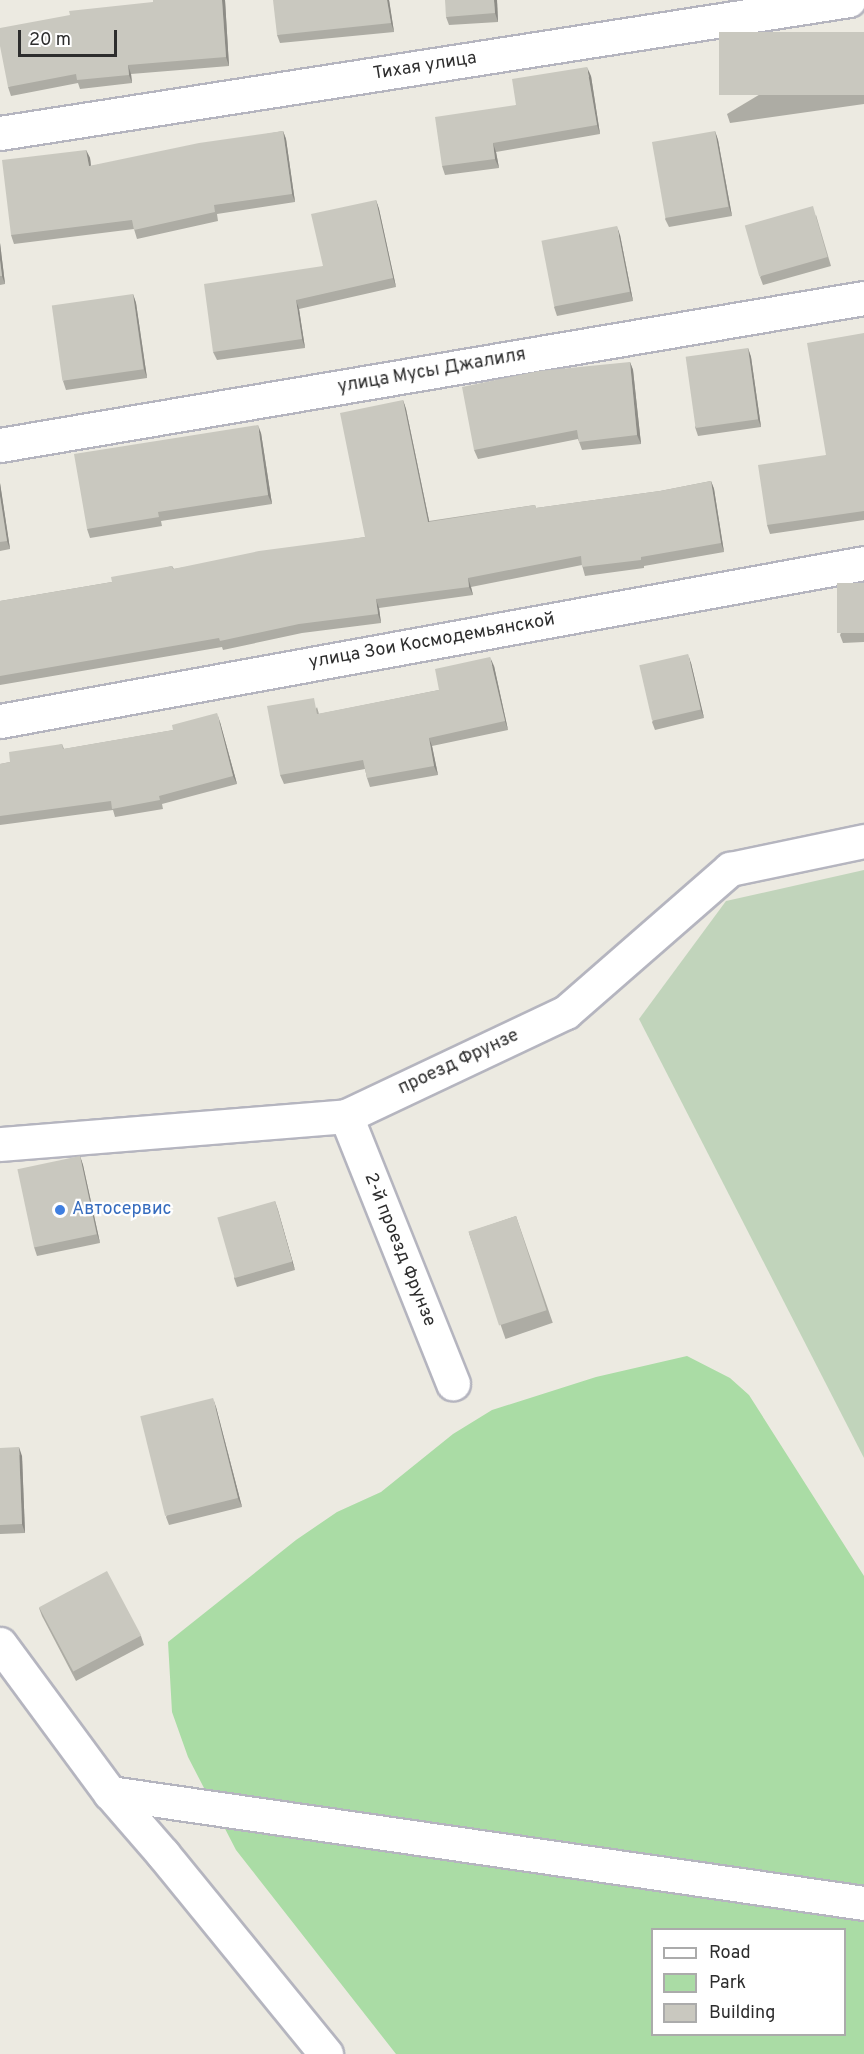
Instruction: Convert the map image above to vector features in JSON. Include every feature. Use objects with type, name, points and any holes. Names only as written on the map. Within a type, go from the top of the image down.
[{"type":"street","name":"Тихая улица","points":[[0,133],[849,0]]},
{"type":"street","name":"улица Мусы Джалиля","points":[[0,445],[864,298]]},
{"type":"street","name":"улица Зои Космодемьянской","points":[[0,721],[864,563]]},
{"type":"street","name":"проезд Фрунзе","points":[[0,1144],[346,1116],[566,1012],[730,869],[864,841]]},
{"type":"street","name":"2-й проезд Фрунзе","points":[[346,1116],[453,1383]]},
{"type":"street","points":[[0,1644],[110,1793],[163,1854],[326,2054]]},
{"type":"street","points":[[110,1793],[864,1903]]},
{"type":"green space","points":[[864,870],[864,1458],[639,1019],[726,901]]},
{"type":"green space","points":[[687,1356],[730,1378],[749,1395],[864,1576],[864,2054],[396,2054],[236,1850],[188,1757],[172,1712],[168,1642],[296,1540],[337,1512],[381,1492],[453,1434],[492,1410],[596,1377]]},
{"type":"building","points":[[153,0],[222,0],[226,57],[128,65],[129,75],[77,80],[76,74],[8,87],[0,46],[0,28],[70,15],[69,11],[153,2]]},
{"type":"building","points":[[273,0],[387,0],[391,23],[277,35]]},
{"type":"building","points":[[445,0],[494,0],[495,13],[446,17]]},
{"type":"building","points":[[719,32],[864,32],[864,95],[719,95]]},
{"type":"building","points":[[587,67],[597,125],[493,143],[495,159],[442,166],[435,117],[516,105],[512,79]]},
{"type":"building","points":[[283,131],[292,194],[214,205],[215,212],[134,230],[132,220],[11,235],[2,160],[86,150],[89,166],[199,143]]},
{"type":"building","points":[[715,131],[728,207],[665,218],[652,142]]},
{"type":"building","points":[[376,200],[393,278],[296,300],[302,339],[213,352],[204,284],[323,266],[311,214]]},
{"type":"building","points":[[813,206],[828,257],[759,277],[745,226]]},
{"type":"building","points":[[617,226],[630,292],[554,306],[541,241]]},
{"type":"building","points":[[133,294],[144,369],[62,381],[52,305]]},
{"type":"building","points":[[864,333],[864,511],[767,525],[758,465],[826,455],[807,343]]},
{"type":"building","points":[[748,348],[758,419],[696,428],[686,357]]},
{"type":"building","points":[[630,362],[637,435],[579,442],[577,430],[474,450],[462,387],[539,371]]},
{"type":"building","points":[[403,400],[428,522],[535,505],[536,508],[660,491],[711,481],[721,543],[641,557],[641,560],[582,567],[581,556],[468,578],[469,587],[376,599],[378,614],[299,624],[220,641],[219,638],[0,676],[0,601],[112,582],[111,577],[172,566],[173,569],[259,551],[365,537],[340,413]]},
{"type":"building","points":[[258,425],[268,495],[158,512],[159,517],[87,529],[74,454]]},
{"type":"building","points":[[0,496],[7,541],[0,542]]},
{"type":"building","points":[[837,583],[864,583],[864,633],[837,633]]},
{"type":"building","points":[[688,654],[701,710],[652,721],[639,665]]},
{"type":"building","points":[[490,657],[505,721],[429,738],[434,766],[367,778],[363,760],[280,775],[267,706],[314,698],[317,714],[439,690],[435,669]]},
{"type":"building","points":[[217,713],[233,776],[159,796],[160,800],[112,809],[111,801],[0,816],[0,764],[10,762],[9,752],[62,744],[63,749],[173,730],[172,725]]},
{"type":"building","name":"Автосервис","points":[[80,1156],[97,1234],[34,1248],[17,1169]]},
{"type":"building","points":[[275,1201],[292,1262],[235,1278],[217,1218]]},
{"type":"building","points":[[516,1216],[547,1310],[499,1326],[468,1231]]},
{"type":"building","points":[[213,1398],[238,1498],[165,1516],[140,1416]]},
{"type":"building","points":[[19,1447],[22,1524],[0,1525],[0,1448]]},
{"type":"building","points":[[107,1571],[141,1635],[73,1672],[39,1607]]},
{"type":"place","name":"Автосервис","points":[[60,1210]]}]
